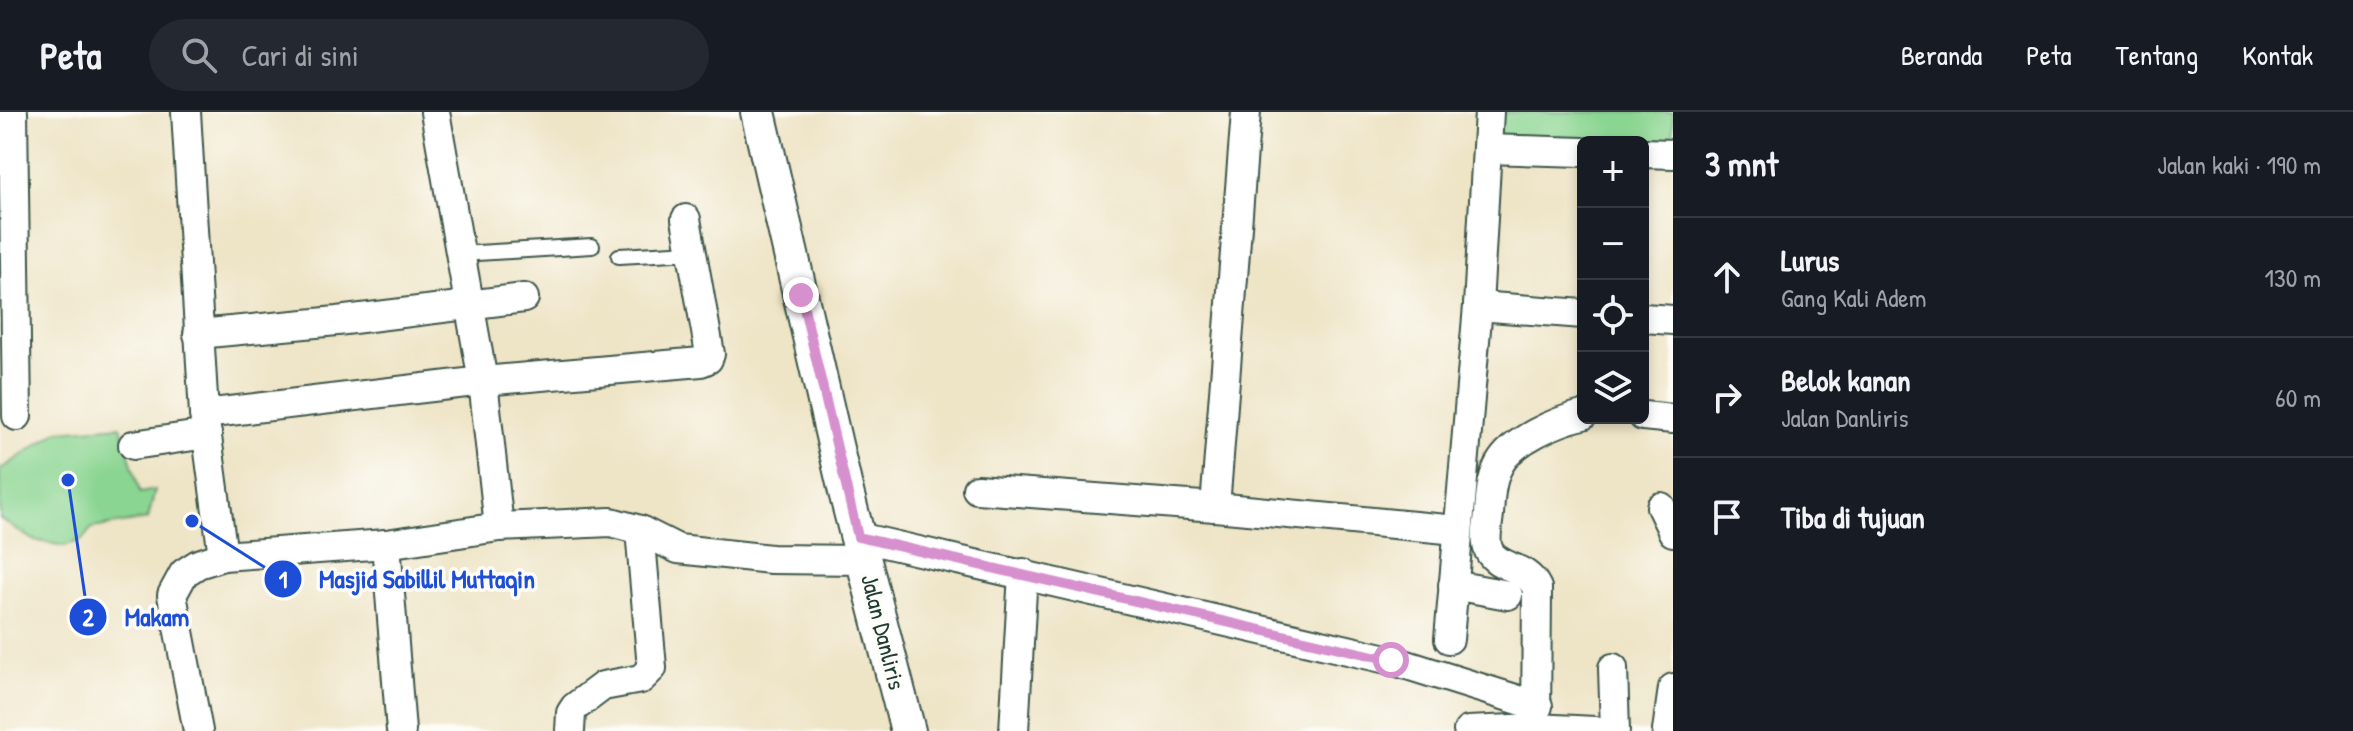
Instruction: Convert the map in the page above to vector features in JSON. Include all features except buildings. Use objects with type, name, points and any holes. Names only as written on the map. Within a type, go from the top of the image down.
[{"type":"street","points":[[13,112],[17,416]]},
{"type":"street","points":[[186,112],[205,424],[223,556]]},
{"type":"street","points":[[435,112],[483,381],[499,527]]},
{"type":"street","name":"Jalan Danliris","points":[[758,112],[861,548],[908,731]]},
{"type":"street","points":[[1215,507],[1246,112]]},
{"type":"street","points":[[1449,639],[1478,306],[1489,112]]},
{"type":"street","points":[[1487,149],[1577,152]]},
{"type":"street","points":[[1649,153],[1673,154]]},
{"type":"street","points":[[133,445],[205,424],[483,381],[701,362],[708,359],[710,354],[686,219]]},
{"type":"street","points":[[198,334],[524,298]]},
{"type":"street","points":[[1478,306],[1577,314]]},
{"type":"street","points":[[1649,318],[1673,320]]},
{"type":"street","points":[[1537,717],[1537,588],[1526,572],[1497,559],[1489,551],[1490,491],[1501,461],[1512,450],[1551,425],[1577,417]]},
{"type":"street","points":[[1649,417],[1673,419]]},
{"type":"street","points":[[977,489],[1457,530]]},
{"type":"street","points":[[198,731],[172,595],[184,573],[198,564],[223,556],[386,544],[499,527],[611,522],[640,530],[678,549],[771,559],[861,548],[1023,573],[1391,660],[1537,717],[1595,731]]},
{"type":"street","points":[[570,731],[571,713],[575,707],[603,686],[641,679],[652,668],[640,530]]},
{"type":"street","points":[[386,544],[401,731]]},
{"type":"street","points":[[1014,731],[1023,573]]},
{"type":"street","points":[[1453,585],[1508,595]]},
{"type":"street","points":[[1613,668],[1615,731]]},
{"type":"street","points":[[1667,731],[1673,688]]},
{"type":"street","points":[[1468,731],[1537,717]]},
{"type":"lane","points":[[460,254],[592,246]]},
{"type":"lane","points":[[619,256],[692,252]]},
{"type":"green space","points":[[1500,112],[1673,112],[1673,145],[1649,143],[1649,136],[1577,136],[1577,142],[1499,142]]},
{"type":"green space","points":[[121,426],[140,493],[155,490],[148,519],[92,528],[82,540],[64,546],[33,540],[0,519],[0,470],[58,431]]},
{"type":"place","name":"Makam","points":[[68,480]]},
{"type":"place","name":"Masjid Sabillil Muttaqin","points":[[192,521]]},
{"type":"route","points":[[801,295],[858,537],[1391,660]]}]
